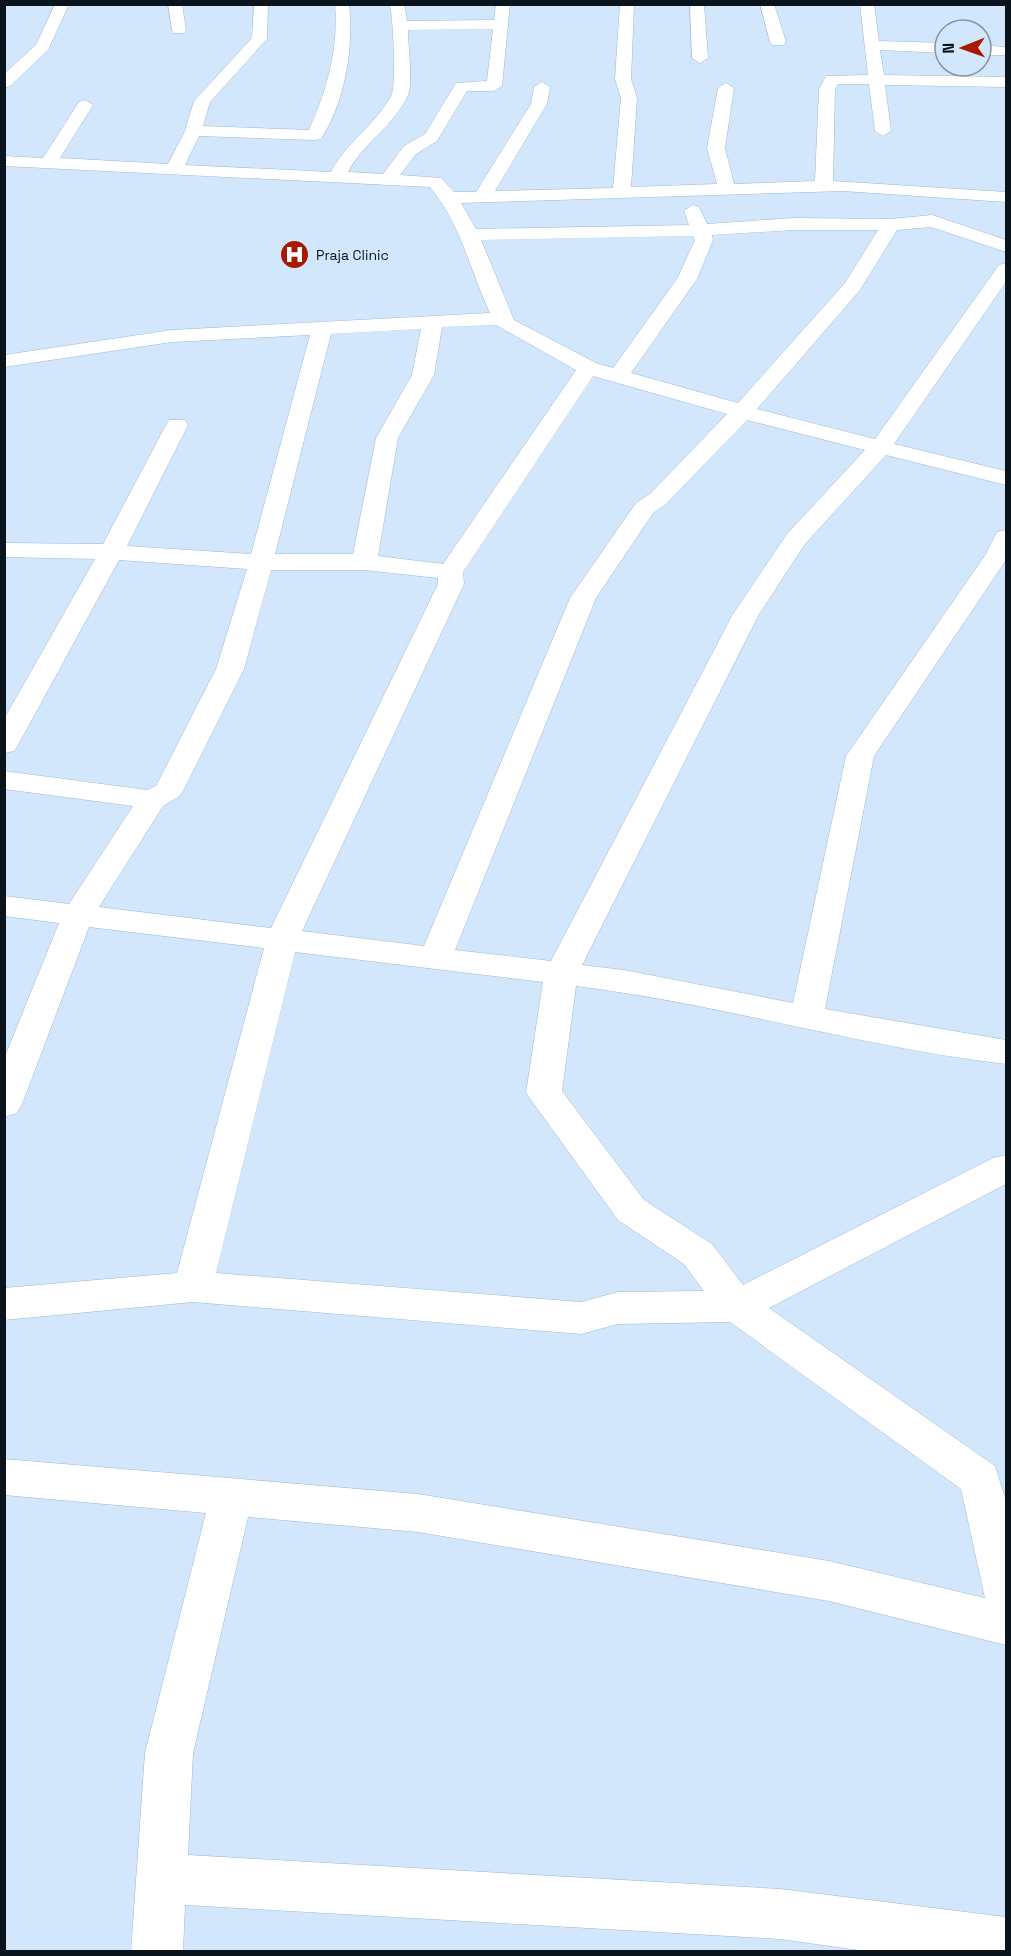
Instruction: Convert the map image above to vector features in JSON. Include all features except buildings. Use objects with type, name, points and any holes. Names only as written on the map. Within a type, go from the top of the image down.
[{"type":"street","points":[[4,83],[43,47],[62,4]]},
{"type":"street","points":[[175,4],[179,30]]},
{"type":"street","points":[[174,169],[193,131],[202,101],[260,39],[261,4]]},
{"type":"street","points":[[193,131],[315,135],[332,98],[340,57],[342,4]]},
{"type":"street","points":[[337,177],[349,154],[386,115],[400,94],[398,4]]},
{"type":"street","points":[[388,179],[410,150],[431,137],[462,86],[494,86],[503,4]]},
{"type":"street","points":[[621,193],[628,98],[623,79],[627,4]]},
{"type":"street","points":[[697,4],[700,58]]},
{"type":"street","points":[[768,4],[778,42]]},
{"type":"street","points":[[867,4],[874,45],[871,48],[883,131]]},
{"type":"street","points":[[400,26],[502,24]]},
{"type":"street","points":[[874,45],[933,47]]},
{"type":"street","points":[[824,187],[827,89],[832,79],[1006,82]]},
{"type":"street","points":[[482,197],[539,104],[542,87]]},
{"type":"street","points":[[726,88],[716,148],[728,190]]},
{"type":"street","points":[[48,163],[85,105]]},
{"type":"street","points":[[4,160],[435,182],[451,198],[470,235],[506,324],[588,368],[742,412],[1006,478]]},
{"type":"street","points":[[451,198],[824,187],[1006,197]]},
{"type":"street","points":[[618,377],[687,279],[704,240],[702,230],[684,191]]},
{"type":"street","points":[[470,235],[702,230],[794,224],[891,225],[932,221],[1006,246]]},
{"type":"street","points":[[435,958],[583,598],[644,508],[658,499],[742,412],[853,286],[891,225]]},
{"type":"street","points":[[1006,269],[880,448],[796,539],[746,614],[561,973],[544,1093],[631,1210],[698,1254],[737,1306],[980,1479],[1006,1595]]},
{"type":"street","points":[[4,361],[172,336],[503,318]]},
{"type":"street","points":[[364,562],[387,438],[423,375],[433,321]]},
{"type":"street","points":[[4,1104],[78,915],[152,800],[168,791],[230,669],[261,562],[322,327]]},
{"type":"street","points":[[193,1287],[282,939],[451,584],[450,572],[588,368]]},
{"type":"street","points":[[4,745],[111,552],[177,425]]},
{"type":"street","points":[[807,1017],[860,756],[998,554],[1006,537]]},
{"type":"street","points":[[4,550],[111,552],[261,562],[364,562],[450,572]]},
{"type":"street","points":[[4,780],[152,800]]},
{"type":"street","points":[[4,906],[624,981],[807,1017],[1006,1052]]},
{"type":"street","points":[[4,1304],[193,1287],[581,1318],[618,1308],[737,1306],[1006,1168]]},
{"type":"street","points":[[4,1477],[418,1513],[830,1581],[1006,1624]]},
{"type":"street","points":[[158,1952],[169,1753],[231,1498]]},
{"type":"street","points":[[163,1879],[780,1914],[1006,1942]]},
{"type":"place","name":"Praja Clinic","points":[[295,255]]}]
